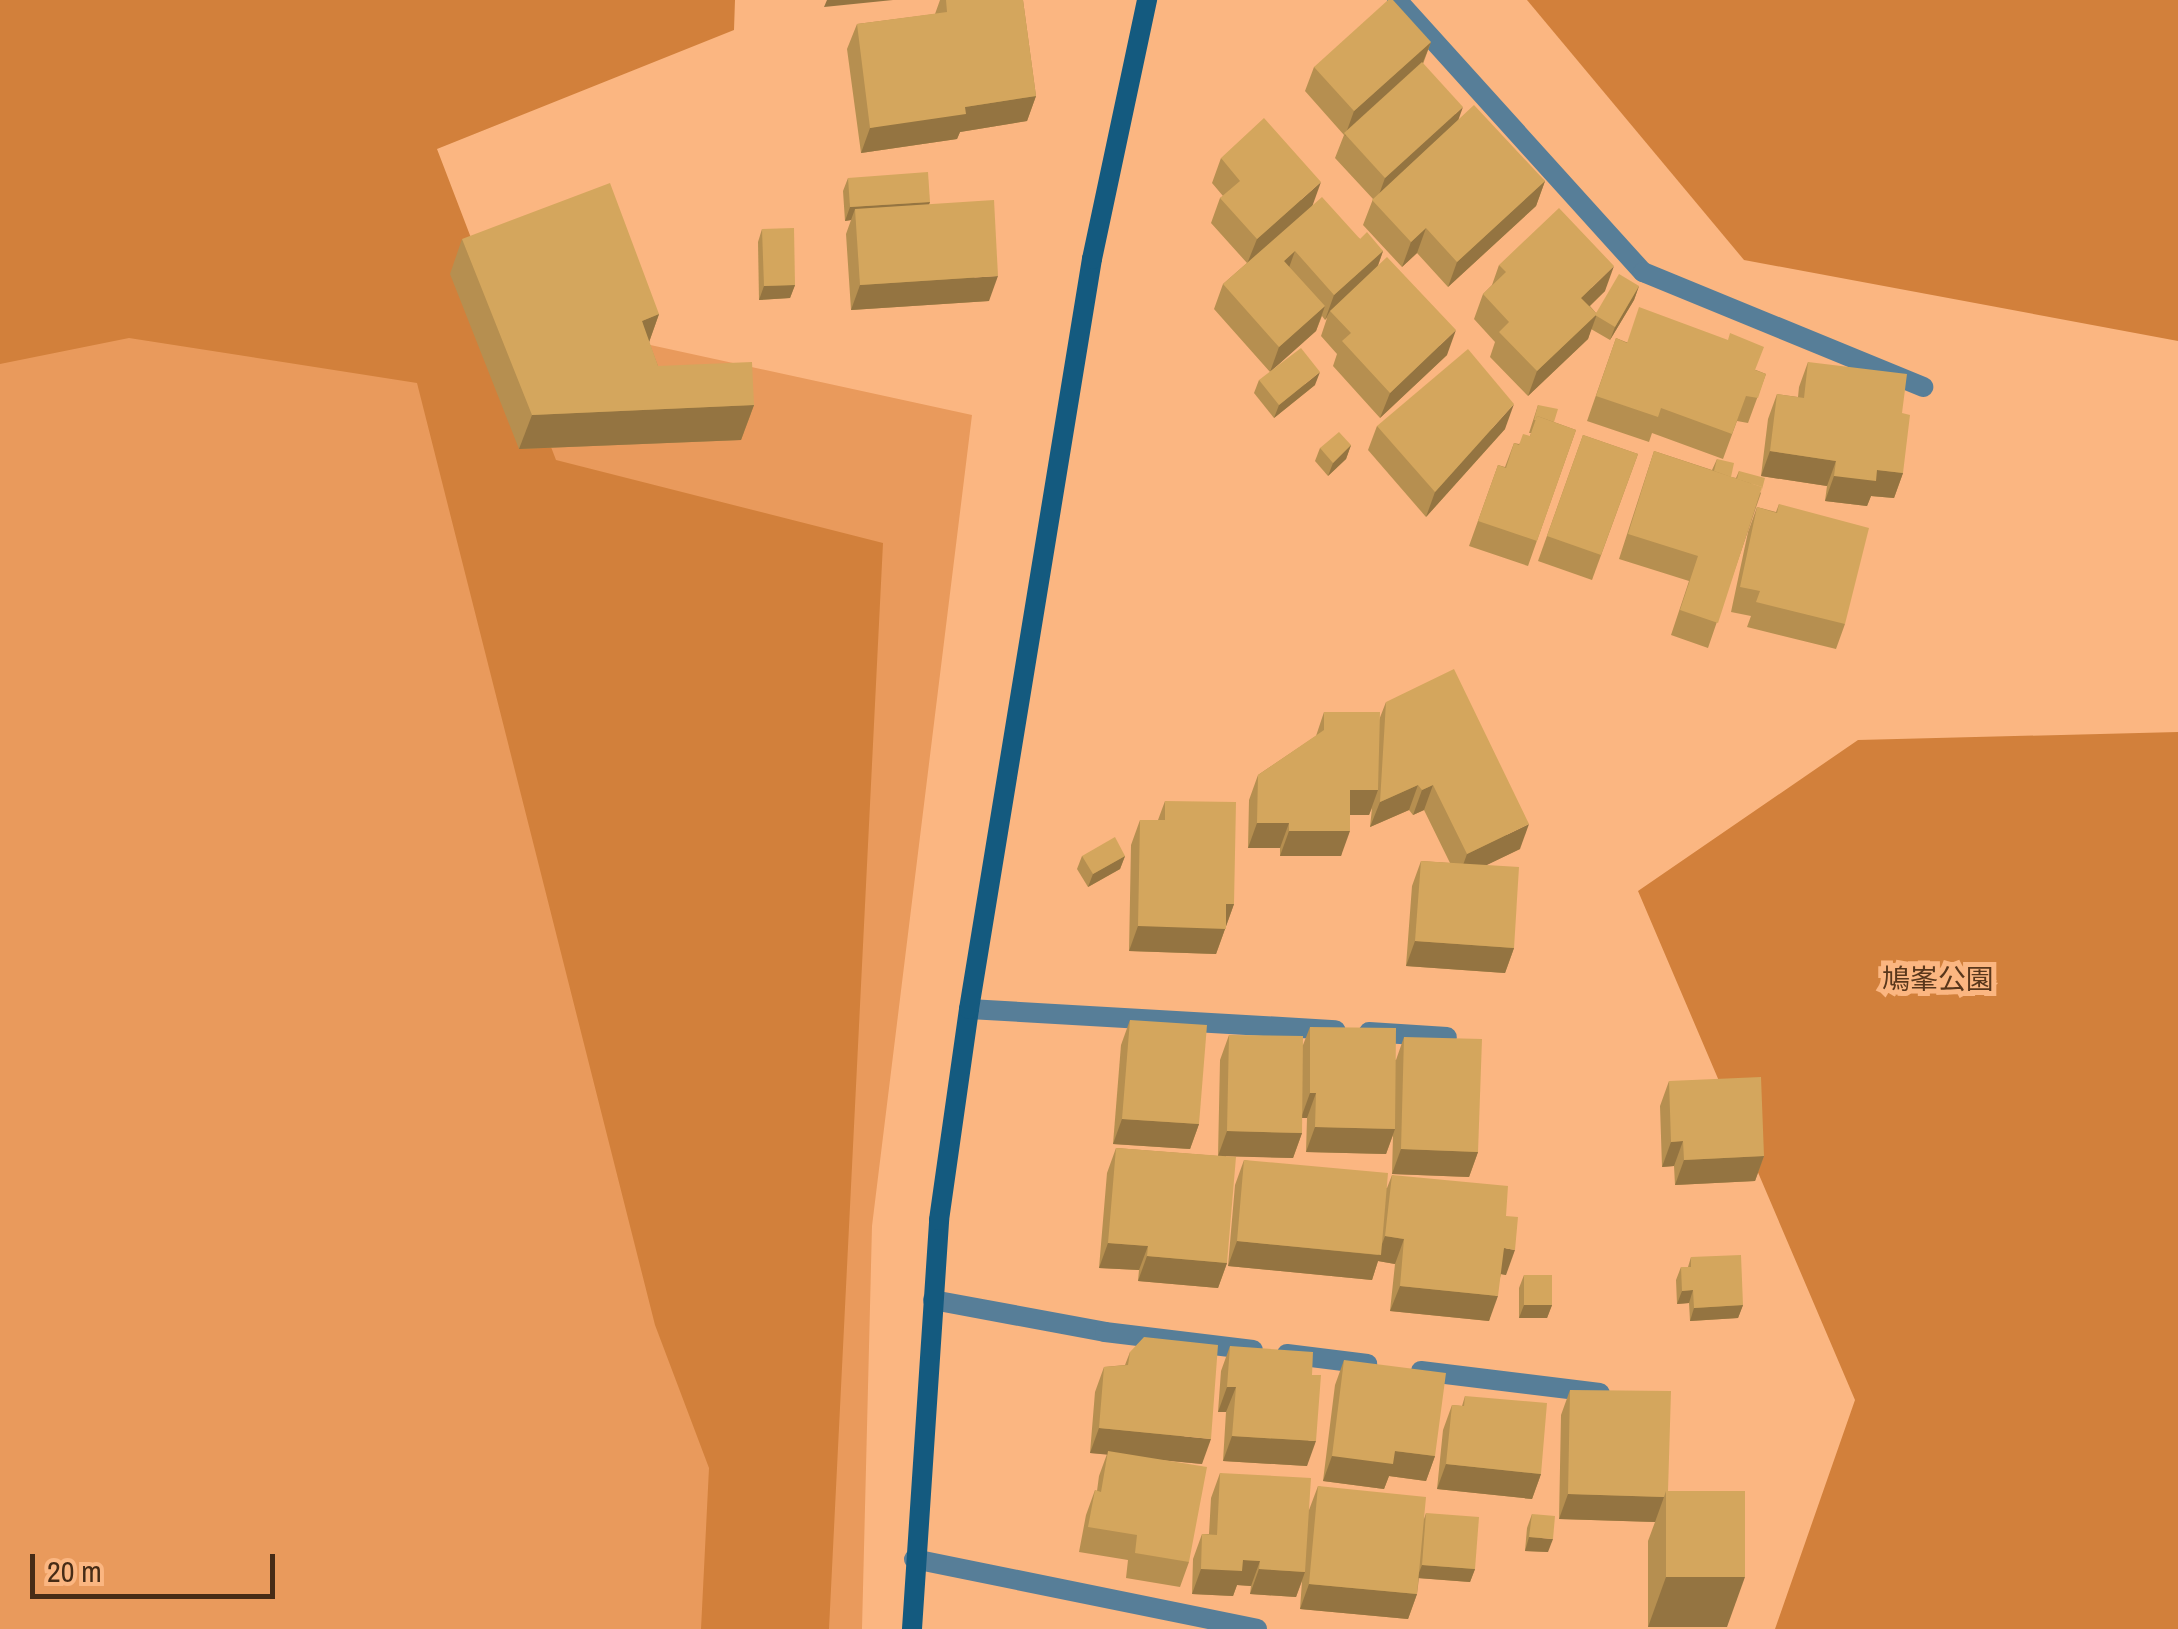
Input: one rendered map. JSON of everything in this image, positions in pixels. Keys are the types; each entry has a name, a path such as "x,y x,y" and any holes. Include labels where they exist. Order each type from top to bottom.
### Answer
{"street":[{"path":"912,1629 933,1300 969,1010 1092,259 1147,0"},
{"path":"1397,0 1643,272 1924,386"},
{"path":"969,1010 1447,1036"},
{"path":"933,1300 1104,1332 1623,1396"},
{"path":"914,1559 1256,1629"}],"shaded area":[{"path":"0,281 366,283 972,415 872,1226 862,1629 0,1629"}],"green space":[{"path":"0,0 735,0 734,30 437,149 556,460 883,543 829,1629 701,1629 709,1468 655,1325 417,383 129,338 0,364"},
{"path":"1527,0 2178,0 2178,341 1744,260"},
{"name":"鳩峯公園","path":"2178,732 2178,1629 1775,1629 1855,1400 1638,891 1858,740"}],"building":[{"path":"946,0 1023,0 1036,96 965,107 966,114 870,128 857,24 947,12"},
{"path":"1388,0 1393,0 1431,42 1354,111 1314,67"},
{"path":"1422,62 1463,107 1385,178 1344,133"},
{"path":"1474,105 1545,181 1457,262 1426,228 1411,242 1372,200"},
{"path":"1264,118 1321,182 1257,239 1220,198 1240,181 1221,158"},
{"path":"928,172 930,202 850,207 848,178"},
{"path":"610,183 659,314 642,321 658,366 752,362 754,405 532,415 462,239"},
{"path":"1322,197 1360,239 1367,232 1383,251 1334,295 1295,251 1284,261 1325,306 1279,347 1223,284"},
{"path":"994,200 998,276 860,285 855,209"},
{"path":"1559,208 1614,266 1581,298 1597,314 1537,371 1499,332 1509,322 1483,294 1506,272 1499,265"},
{"path":"794,228 795,285 764,286 762,229"},
{"path":"1387,257 1456,330 1390,393 1342,341 1351,333 1330,311"},
{"path":"1619,274 1639,286 1615,327 1595,315"},
{"path":"1639,307 1728,340 1730,333 1764,347 1755,370 1766,374 1758,398 1746,396 1732,434 1661,408 1658,417 1596,396 1616,338 1627,343"},
{"path":"1301,348 1320,372 1279,405 1259,380"},
{"path":"1468,349 1514,404 1435,492 1377,426"},
{"path":"1808,362 1907,374 1902,413 1910,415 1903,473 1877,470 1876,481 1834,476 1836,461 1770,451 1777,394 1804,398"},
{"path":"1538,405 1558,409 1554,422 1537,416 1534,420"},
{"path":"1537,416 1576,430 1537,541 1478,521 1498,465 1506,468 1514,443 1519,445 1523,434 1530,436"},
{"path":"1339,432 1351,445 1333,463 1320,448"},
{"path":"1583,435 1638,454 1601,555 1547,536"},
{"path":"1654,451 1762,487 1718,623 1680,610 1698,556 1628,534"},
{"path":"1717,459 1734,463 1731,477 1714,471"},
{"path":"1739,471 1765,478 1761,493 1762,487 1737,479"},
{"path":"1779,504 1869,528 1845,624 1756,602 1760,591 1740,587 1757,507 1777,513"},
{"path":"1454,669 1529,824 1467,854 1433,785 1422,790 1418,785 1380,802 1386,702"},
{"path":"1324,712 1380,712 1378,790 1350,790 1350,831 1289,831 1289,823 1257,823 1258,775 1324,730"},
{"path":"1165,801 1236,802 1234,904 1226,904 1226,929 1138,926 1140,820 1165,820"},
{"path":"1115,837 1125,856 1093,874 1082,856"},
{"path":"1421,861 1519,867 1514,948 1415,941"},
{"path":"1130,1020 1207,1025 1199,1124 1122,1119"},
{"path":"1310,1027 1396,1028 1395,1129 1315,1127 1316,1093 1310,1093"},
{"path":"1229,1035 1303,1036 1302,1133 1227,1131"},
{"path":"1404,1037 1482,1039 1478,1152 1401,1149"},
{"path":"1761,1077 1764,1156 1684,1160 1683,1141 1671,1142 1669,1081"},
{"path":"1116,1148 1236,1157 1227,1263 1147,1256 1148,1246 1108,1243"},
{"path":"1244,1160 1388,1173 1381,1255 1237,1241"},
{"path":"1392,1175 1508,1186 1506,1216 1518,1217 1515,1250 1504,1248 1498,1296 1400,1286 1404,1239 1385,1236"},
{"path":"1741,1255 1743,1305 1694,1308 1693,1290 1682,1291 1681,1267 1691,1267 1691,1257"},
{"path":"1524,1275 1552,1275 1552,1305 1524,1305"},
{"path":"1144,1337 1218,1345 1211,1439 1099,1428 1104,1367 1128,1365 1130,1352"},
{"path":"1230,1346 1313,1352 1312,1375 1321,1375 1316,1441 1232,1436 1236,1387 1227,1387"},
{"path":"1344,1360 1446,1373 1435,1456 1395,1451 1393,1464 1332,1456"},
{"path":"1570,1390 1671,1391 1668,1491 1664,1497 1568,1494"},
{"path":"1465,1396 1547,1403 1541,1474 1446,1464 1452,1405 1464,1406"},
{"path":"1108,1451 1207,1467 1189,1562 1135,1553 1137,1535 1088,1527 1095,1490 1101,1492"},
{"path":"1220,1473 1311,1478 1305,1572 1259,1569 1260,1561 1243,1560 1242,1571 1201,1569 1202,1534 1217,1535"},
{"path":"1318,1486 1426,1497 1417,1594 1309,1584"},
{"path":"1666,1491 1745,1491 1745,1577 1666,1577"},
{"path":"1426,1513 1479,1517 1475,1569 1422,1565"},
{"path":"1532,1514 1555,1516 1553,1539 1529,1537"}]}
